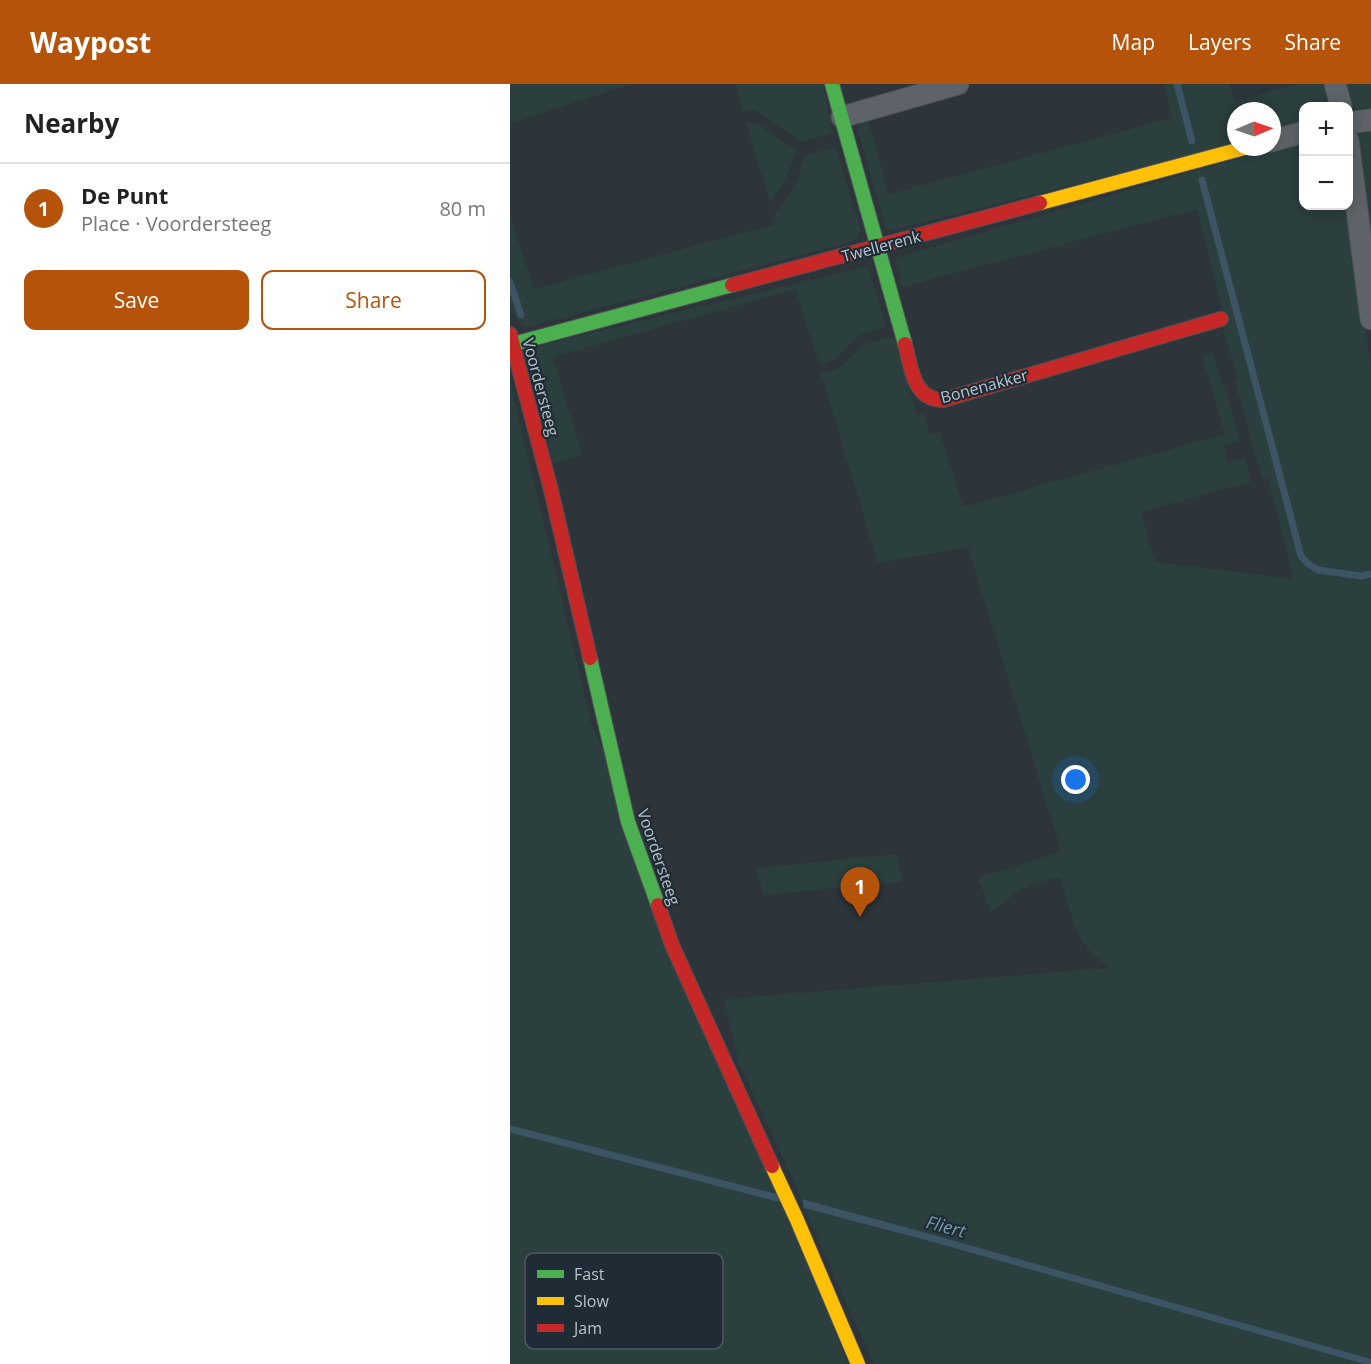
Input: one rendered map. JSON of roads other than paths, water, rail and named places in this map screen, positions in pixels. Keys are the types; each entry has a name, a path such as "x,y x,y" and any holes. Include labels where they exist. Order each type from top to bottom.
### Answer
{"street":[{"name":"Bonenakker","path":"832,84 918,387 926,397 943,400 1221,319"},
{"path":"842,117 958,84"},
{"path":"1335,84 1340,102"},
{"path":"1353,122 1371,120"},
{"path":"1281,138 1299,133"},
{"name":"Twellerenk","path":"512,339 877,247 1227,153"},
{"path":"1350,156 1371,319"},
{"name":"Voordersteeg","path":"512,339 551,490 628,822 672,945 797,1220 858,1364"}],"water":[{"path":"802,1199 1371,1359 1371,1364 1364,1364 933,1242 804,1208"}],"waterway":[{"path":"1177,84 1192,141"},
{"path":"1202,180 1301,556 1318,570 1361,576 1371,574"},
{"path":"510,282 521,315"},
{"name":"Fliert","path":"510,1129 778,1198"}],"place":[{"name":"De Punt","path":"860,917"}]}
